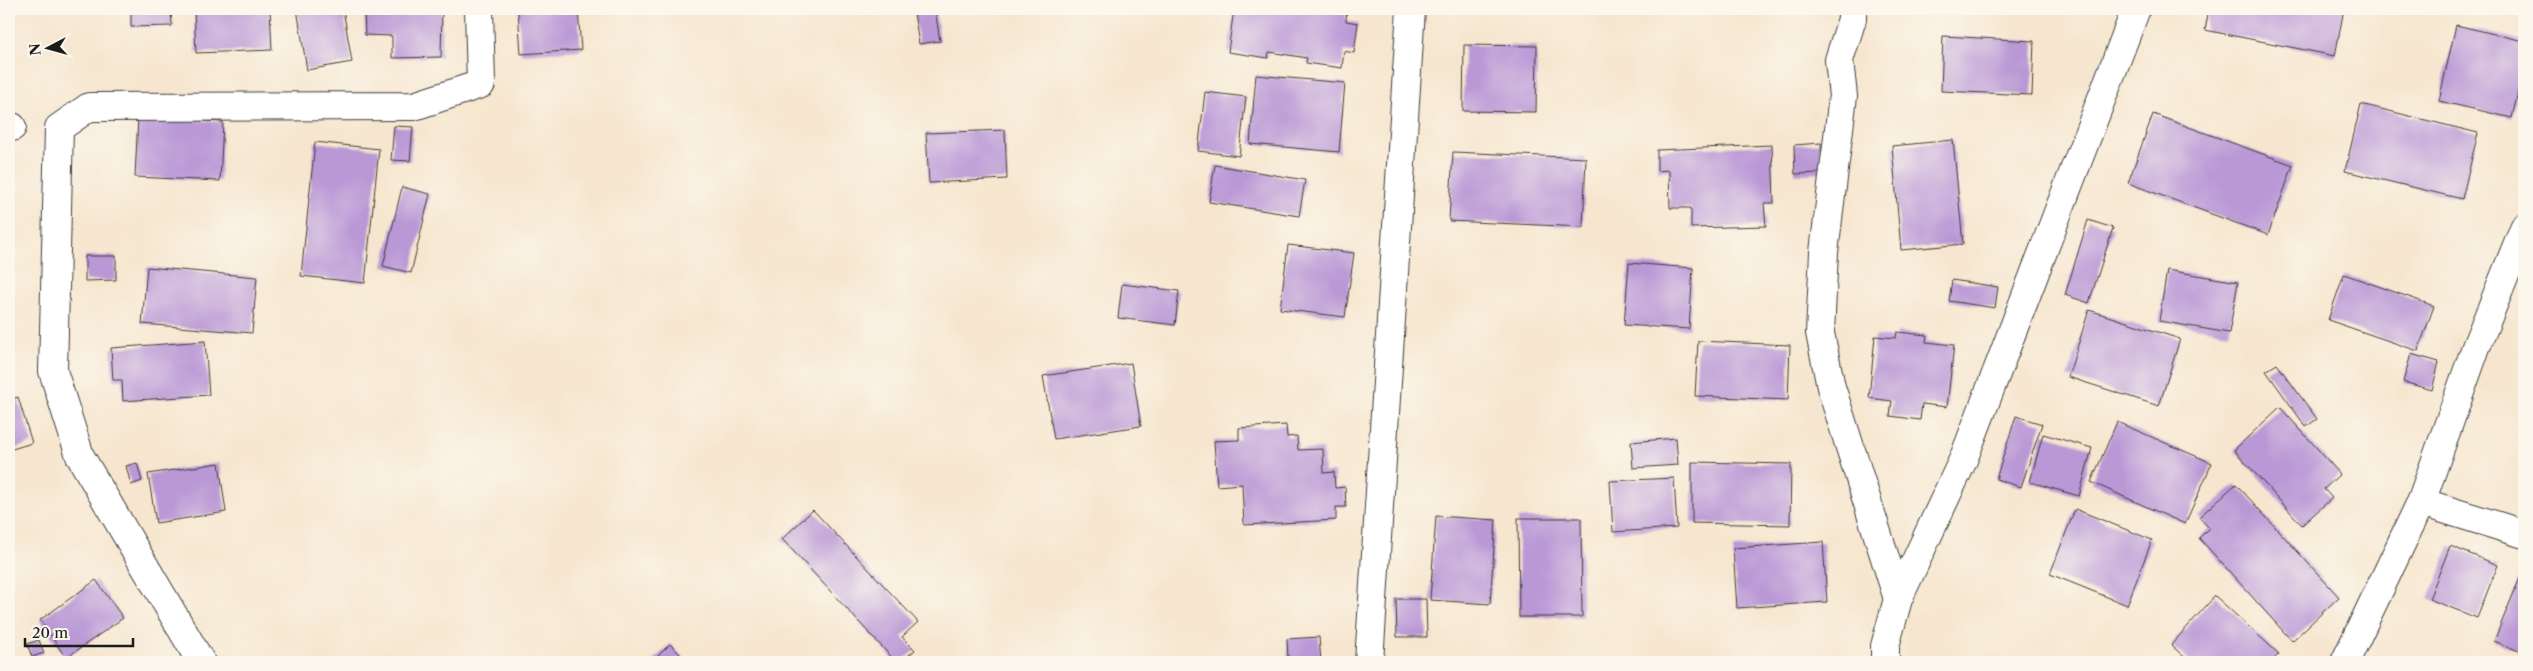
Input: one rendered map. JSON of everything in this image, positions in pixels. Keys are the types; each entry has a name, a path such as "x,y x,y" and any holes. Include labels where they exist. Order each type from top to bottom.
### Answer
{"street":[{"path":"201,662 80,456 53,371 59,128 89,107 414,106 480,84 479,9"},
{"path":"1369,662 1411,9"},
{"path":"1852,9 1852,19 1839,60 1843,96 1824,252 1820,333 1836,406 1898,599"},
{"path":"1886,662 1885,646 1898,599 1963,460 2136,9"},
{"path":"2345,662 2422,502 2476,347 2524,228"},
{"path":"2422,502 2524,534"}],"building":[{"path":"131,9 171,9 172,26 131,27"},
{"path":"194,9 270,9 272,50 196,53"},
{"path":"297,9 343,9 352,62 307,70"},
{"path":"364,9 442,9 441,57 392,58 392,36 365,35"},
{"path":"518,9 578,9 581,50 521,54"},
{"path":"935,9 940,41 919,44 914,12"},
{"path":"1234,9 1347,9 1346,21 1358,23 1354,53 1344,51 1342,68 1306,63 1307,58 1269,52 1268,58 1228,52"},
{"path":"2209,9 2344,9 2335,56 2205,30"},
{"path":"2456,25 2524,41 2524,65 2512,118 2439,101"},
{"path":"1943,36 2034,41 2032,95 1941,91"},
{"path":"1464,45 1537,46 1536,112 1463,111"},
{"path":"1256,75 1345,83 1339,152 1250,144"},
{"path":"1205,92 1246,97 1239,156 1198,151"},
{"path":"2361,104 2478,133 2462,199 2345,171"},
{"path":"2153,114 2293,165 2268,235 2128,183"},
{"path":"138,118 223,122 220,181 135,177"},
{"path":"394,126 413,127 410,161 391,160"},
{"path":"1005,130 1007,179 929,183 926,133"},
{"path":"1953,140 1963,244 1901,250 1892,146"},
{"path":"315,142 379,149 365,283 301,276"},
{"path":"1821,143 1822,173 1795,174 1794,145"},
{"path":"1772,145 1774,203 1764,203 1766,226 1691,228 1691,208 1670,208 1669,170 1657,171 1657,150"},
{"path":"1453,152 1586,158 1583,227 1449,221"},
{"path":"1215,165 1305,180 1299,216 1209,202"},
{"path":"402,187 430,194 411,273 383,266"},
{"path":"2088,220 2113,228 2089,303 2065,295"},
{"path":"1288,245 1354,253 1345,317 1280,309"},
{"path":"85,256 116,256 116,280 85,281"},
{"path":"1629,263 1693,268 1689,329 1624,325"},
{"path":"147,267 257,277 252,333 142,324"},
{"path":"2167,270 2238,282 2229,333 2159,321"},
{"path":"2344,274 2434,306 2418,351 2328,320"},
{"path":"1952,280 1998,287 1995,308 1949,301"},
{"path":"1122,284 1179,291 1175,325 1118,318"},
{"path":"2089,310 2180,339 2159,406 2068,377"},
{"path":"1897,332 1927,335 1926,342 1954,345 1947,407 1922,404 1920,420 1890,416 1892,401 1869,398 1875,336 1896,338"},
{"path":"205,341 209,395 123,401 122,380 113,380 111,348"},
{"path":"1698,341 1790,345 1788,400 1695,396"},
{"path":"2411,354 2439,362 2432,390 2403,382"},
{"path":"1131,363 1141,426 1054,439 1043,376"},
{"path":"2277,364 2317,419 2306,427 2266,371"},
{"path":"18,397 32,443 9,450 9,400"},
{"path":"2280,407 2340,474 2324,489 2332,498 2302,525 2234,450"},
{"path":"2016,416 2042,424 2021,487 1996,479"},
{"path":"2117,422 2212,463 2185,524 2091,482"},
{"path":"1286,425 1287,437 1297,436 1298,450 1323,449 1324,473 1334,472 1335,488 1345,487 1346,507 1336,507 1336,520 1244,525 1242,484 1217,486 1214,441 1239,440 1239,428"},
{"path":"2043,434 2092,448 2079,496 2030,482"},
{"path":"1676,438 1678,465 1633,468 1631,442"},
{"path":"1692,462 1791,464 1790,525 1692,523"},
{"path":"137,463 142,481 131,485 126,466"},
{"path":"219,463 226,512 156,523 148,474"},
{"path":"1674,478 1677,528 1613,532 1610,481"},
{"path":"2236,484 2339,597 2292,641 2199,538 2209,528 2199,517"},
{"path":"2075,509 2152,540 2127,605 2050,574"},
{"path":"813,510 918,622 902,637 915,650 901,662 896,662 782,539"},
{"path":"1436,516 1496,520 1490,604 1430,600"},
{"path":"1518,518 1581,518 1582,617 1519,617"},
{"path":"1823,542 1827,602 1737,608 1733,548"},
{"path":"2450,546 2498,565 2477,618 2429,599"},
{"path":"2524,568 2524,653 2494,641"},
{"path":"96,580 123,618 66,658 40,620"},
{"path":"2215,596 2279,654 2271,662 2190,662 2171,645"},
{"path":"1396,599 1426,599 1427,637 1397,637"},
{"path":"1319,637 1321,662 1239,662 1288,658 1287,639"},
{"path":"39,640 44,653 32,657 27,644"},
{"path":"670,644 684,658 679,662 652,662"}]}
